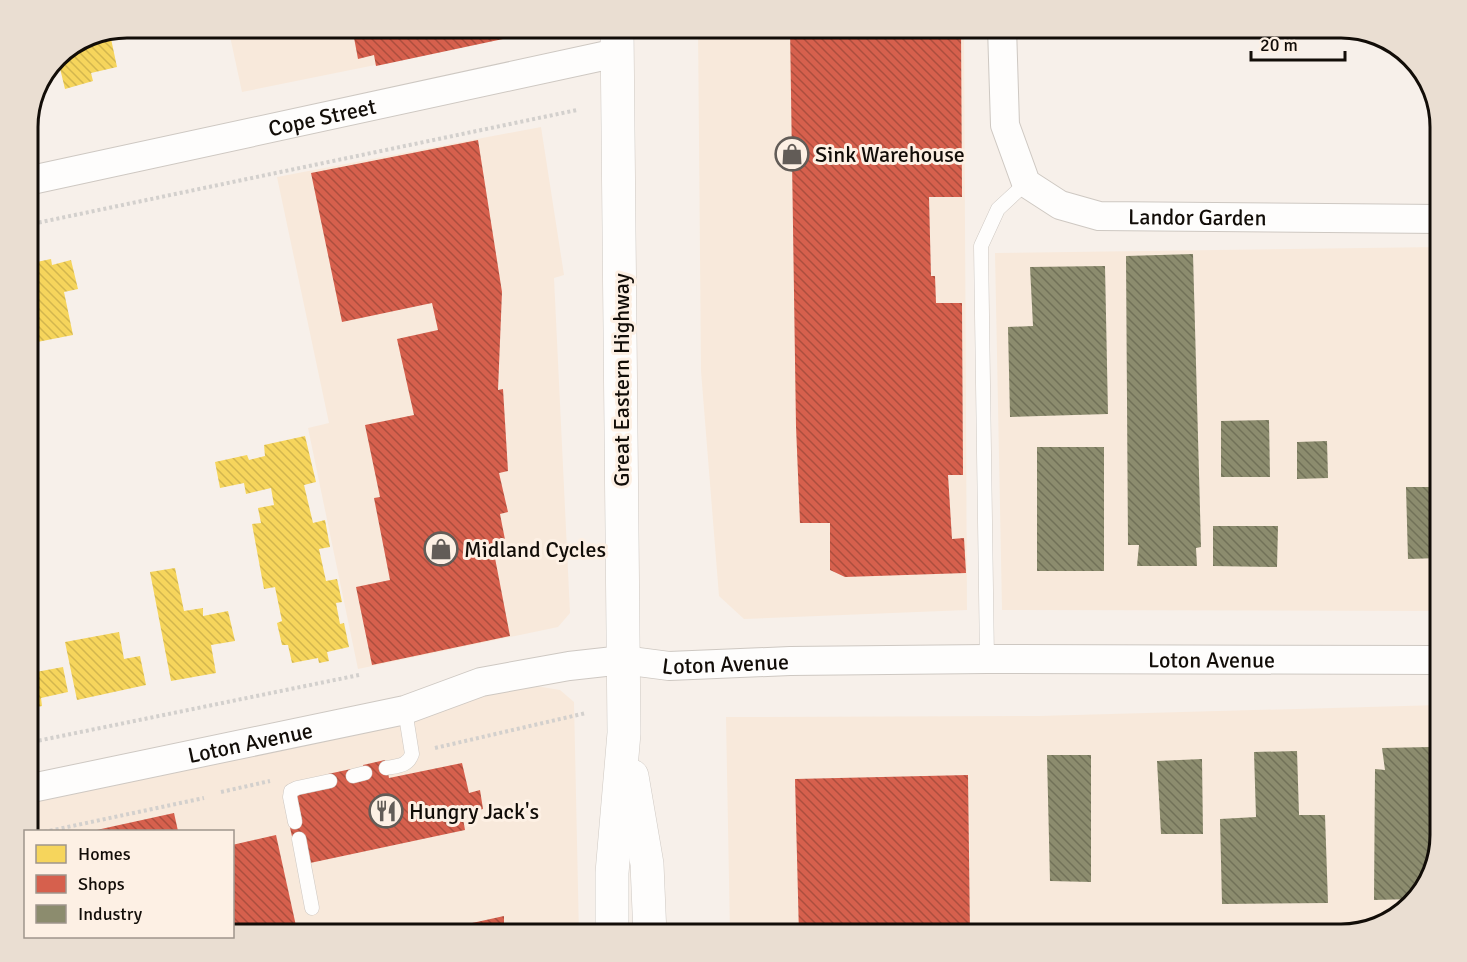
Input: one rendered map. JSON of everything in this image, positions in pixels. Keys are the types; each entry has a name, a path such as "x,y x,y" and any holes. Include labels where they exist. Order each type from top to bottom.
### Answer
{"highway":[{"name":"Great Eastern Highway","path":"612,924 612,873 624,733 617,40"},
{"name":"Great Eastern Highway","path":"624,733 647,864 650,924"}],"street":[{"path":"1002,38 1005,125 1026,183"},
{"name":"Cope Street","path":"38,178 617,40"},
{"name":"Landor Garden","path":"1026,183 1060,205 1099,216 1430,219"},
{"name":"Loton Avenue","path":"38,787 405,710 481,682 569,666 623,660 669,666 790,661 987,659 1430,660"}],"lane":[{"path":"987,659 981,246 998,209 1026,183"},
{"path":"386,768 410,761 412,754 405,710"},
{"path":"294,822 291,791 330,781"},
{"path":"299,839 312,908"}],"path":[{"path":"38,223 577,110"},
{"path":"38,741 359,675"},
{"path":"427,749 586,713"},
{"path":"49,830 204,798"}],"shaded area":[{"path":"230,38 508,38 242,92"},
{"path":"698,38 964,38 967,610 744,619 719,596 701,371"},
{"path":"541,127 564,275 554,278 570,613 558,627 358,669 308,428 329,423 277,177"},
{"path":"1430,247 1430,611 1002,610 995,253"},
{"path":"536,686 560,690 574,702 579,924 234,924 234,830 38,830 38,787 405,710"},
{"path":"1430,705 1430,836 1423,870 1415,885 1395,906 1375,918 1352,924 730,924 726,717 1039,716"}],"building: Homes":[{"path":"111,39 117,67 91,73 93,81 65,89 60,67 63,63 92,44"},
{"path":"51,259 52,265 71,260 78,289 64,292 73,335 38,342 38,262"},
{"path":"305,436 316,482 304,485 313,523 325,520 330,547 319,549 326,581 337,579 342,602 336,603 340,624 344,623 349,647 327,652 329,661 319,663 318,658 292,663 288,645 282,645 277,623 282,621 275,587 264,589 252,524 261,523 258,508 274,505 271,488 246,494 244,483 220,488 215,462 247,455 249,460 265,456 264,445"},
{"path":"175,568 184,611 203,608 203,616 228,611 235,641 211,645 216,673 171,681 150,572"},
{"path":"119,632 124,659 140,656 146,685 77,700 65,642"},
{"path":"63,667 68,692 41,698 42,706 38,707 38,672"}],"building: Shops":[{"path":"354,38 507,38 376,66 374,55 358,59"},
{"path":"790,38 961,38 962,197 929,197 931,276 935,276 936,303 962,303 963,475 948,475 952,539 964,538 966,573 845,577 830,570 830,523 800,523 796,426"},
{"path":"478,140 502,292 498,390 503,389 508,471 499,473 508,512 500,514 508,555 495,558 510,636 372,665 356,587 390,580 374,498 380,497 365,425 414,415 397,339 438,330 432,303 342,322 311,173"},
{"name":"Hungry Jack's","path":"385,760 389,778 462,763 469,793 480,790 483,809 462,813 465,830 310,863 293,841 289,823 302,820 296,793 331,785 328,774 351,769 354,781 366,779 363,765"},
{"path":"968,775 970,924 799,924 795,779"},
{"path":"174,813 178,830 97,830"},
{"path":"276,835 296,924 234,924 234,845"},
{"path":"504,916 504,924 468,924"}],"building: Industry":[{"path":"1193,254 1201,547 1196,548 1197,566 1137,566 1139,545 1128,545 1126,256"},
{"path":"1105,266 1108,414 1010,417 1008,327 1033,326 1030,267"},
{"path":"1269,420 1270,477 1221,477 1221,421"},
{"path":"1327,441 1328,478 1297,479 1297,442"},
{"path":"1037,447 1104,447 1104,571 1037,571"},
{"path":"1406,487 1430,487 1430,558 1408,559"},
{"path":"1213,526 1278,526 1277,567 1213,566"},
{"path":"1430,747 1429,847 1423,870 1404,899 1374,900 1375,769 1385,770 1382,748"},
{"path":"1297,751 1299,815 1325,815 1328,903 1222,904 1220,819 1256,817 1254,752"},
{"path":"1047,755 1091,755 1091,882 1050,881"},
{"path":"1202,759 1203,834 1161,834 1157,761"}],"place":[{"name":"Sink Warehouse","path":"792,154"},
{"name":"Midland Cycles","path":"441,549"},
{"name":"Hungry Jack's","path":"386,811"}]}
